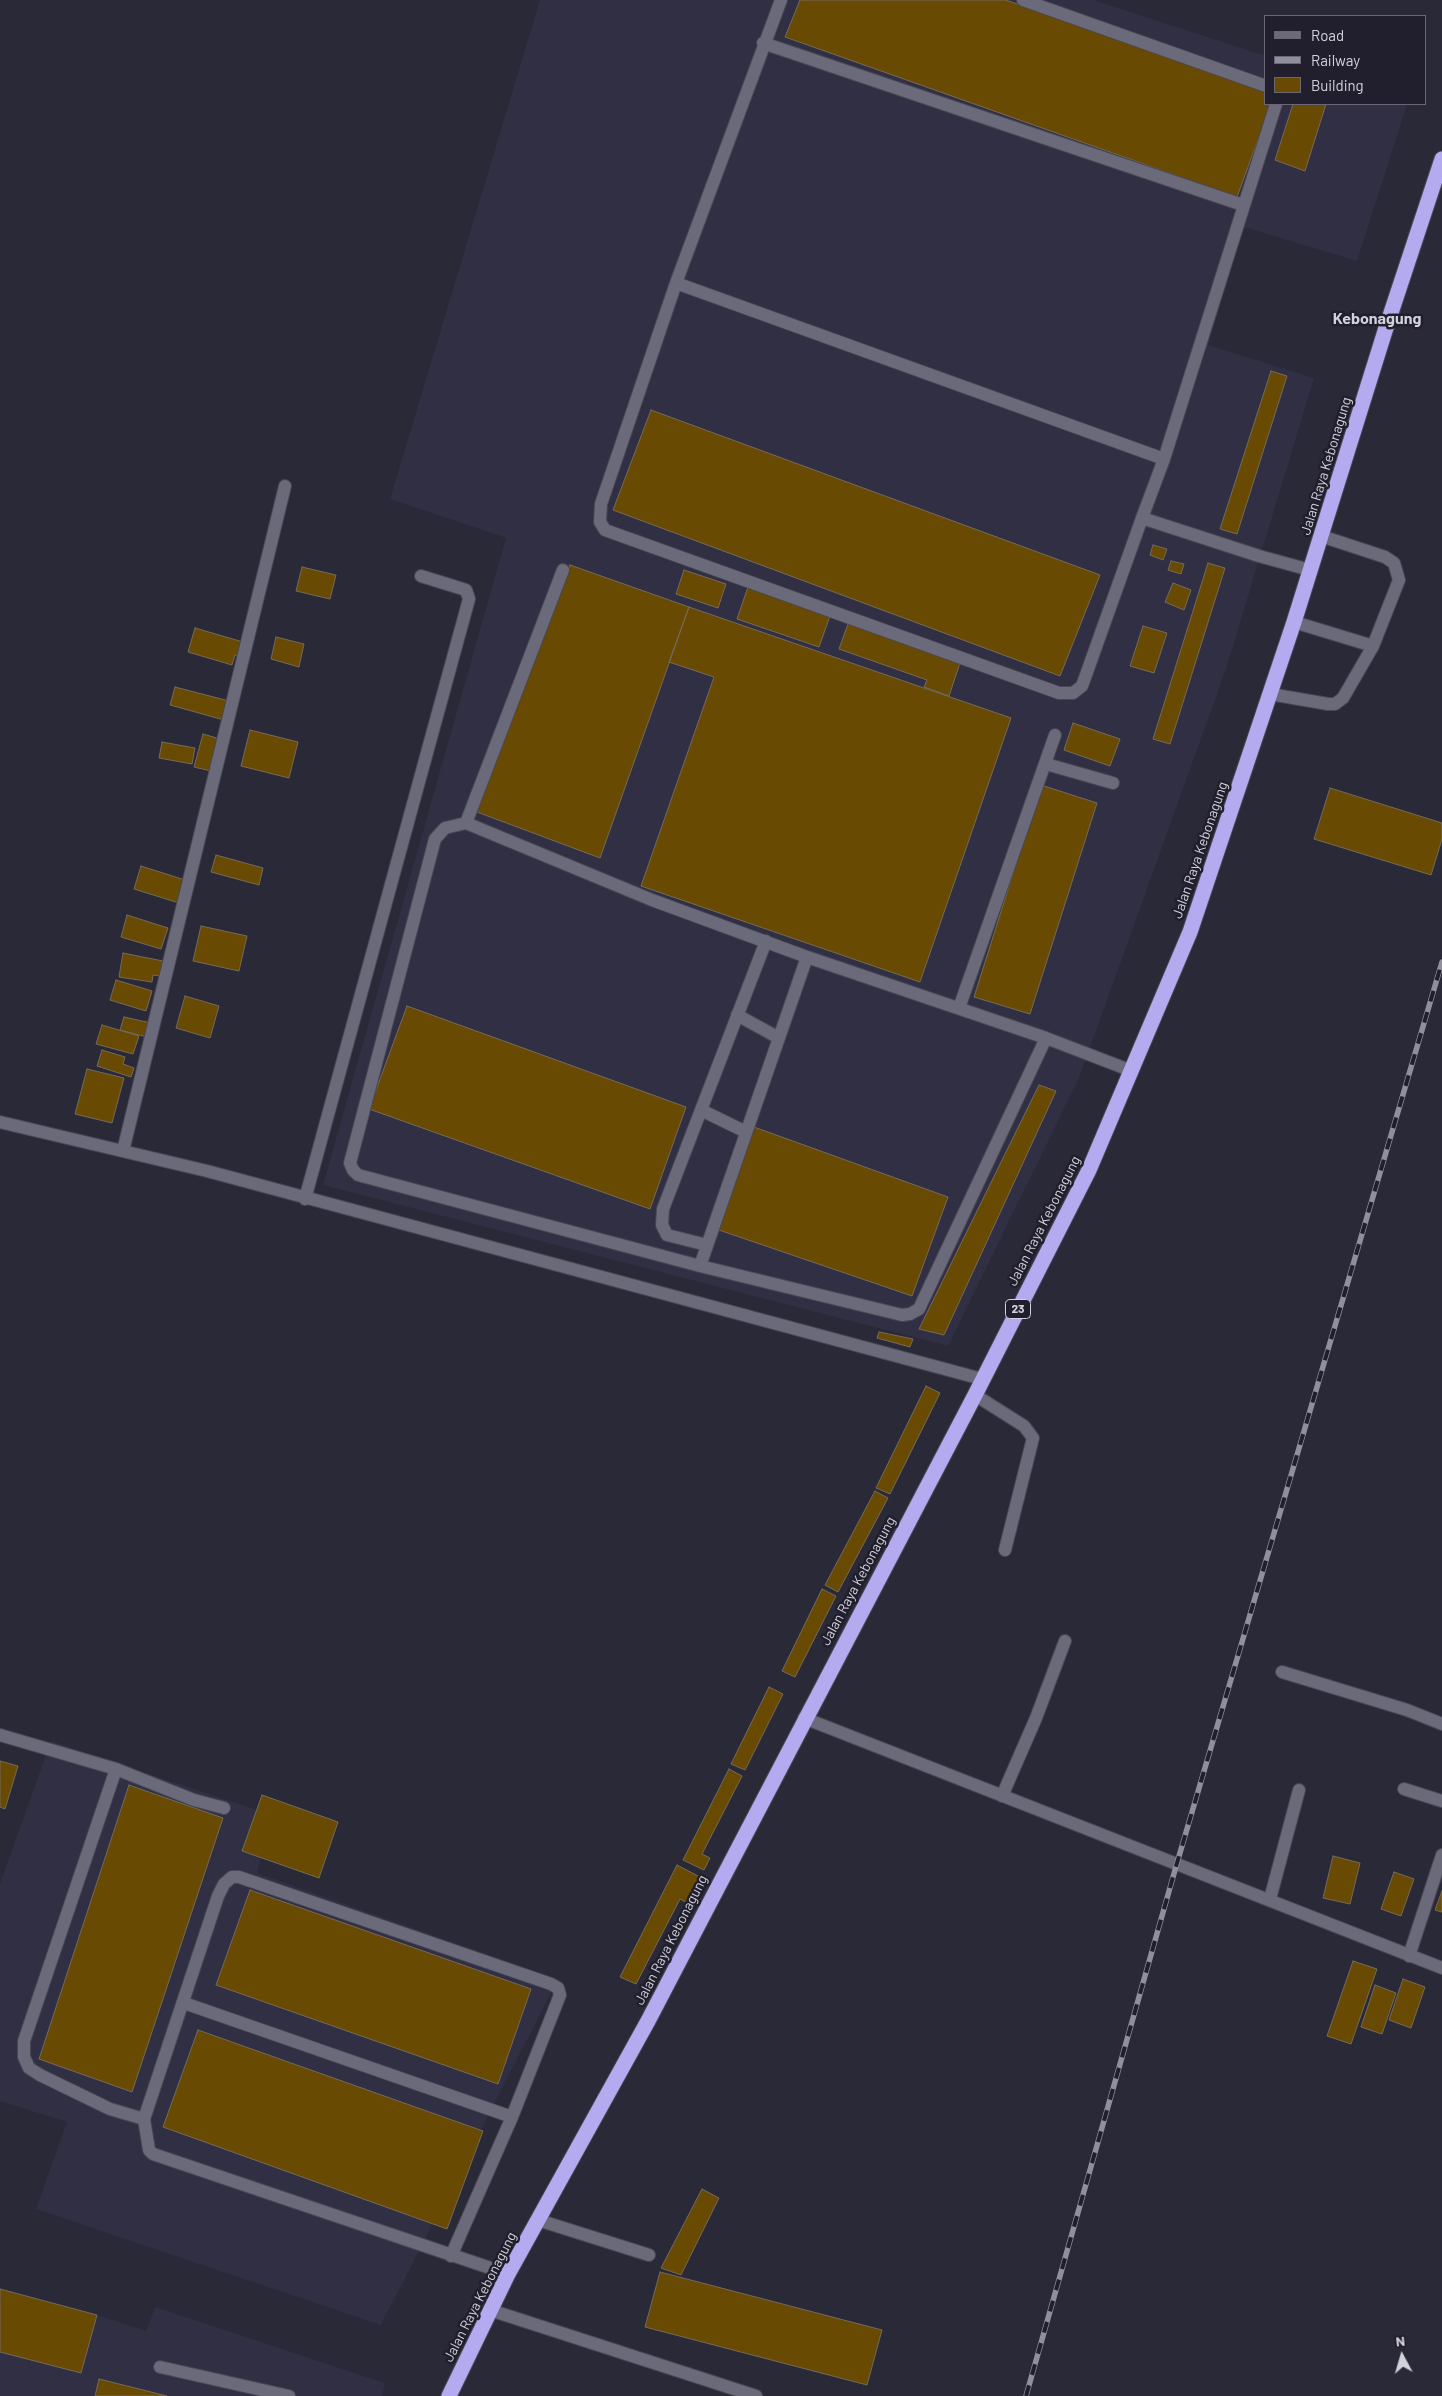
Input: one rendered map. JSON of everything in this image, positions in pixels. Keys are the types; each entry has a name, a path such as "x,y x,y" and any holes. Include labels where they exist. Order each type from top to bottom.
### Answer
{"highway":[{"name":"Jalan Raya Kebonagung","path":"449,2396 508,2274 648,2021 804,1718 975,1395 1089,1170 1190,932 1294,622 1385,331 1442,159"}],"street":[{"path":"781,0 676,283 600,504 600,522 605,530 1059,693 1073,693 1082,686 1164,459 1276,105"},
{"path":"1023,0 1264,85"},
{"path":"764,43 1243,205"},
{"path":"676,283 1164,459"},
{"path":"123,1151 285,486"},
{"path":"1142,518 1259,556 1310,570"},
{"path":"1270,694 1328,704 1335,704 1344,698 1373,646 1399,580 1394,563 1385,557 1321,536"},
{"path":"466,823 563,570"},
{"path":"305,1198 469,599 466,590 421,576"},
{"path":"1294,622 1373,646"},
{"path":"959,1008 1055,734"},
{"path":"1046,764 1113,783"},
{"path":"1046,1038 919,1309 910,1314 902,1315 700,1266 358,1175 352,1170 350,1163 436,839 444,828 466,823 652,900 766,941 807,958 1046,1038 1132,1072"},
{"path":"707,1245 668,1235 662,1225 663,1209 766,941"},
{"path":"700,1266 807,958"},
{"path":"737,1015 779,1038"},
{"path":"701,1110 746,1132"},
{"path":"0,1122 123,1151 305,1198 982,1379"},
{"path":"975,1395 1024,1426 1033,1438 1005,1550"},
{"path":"1002,1796 1036,1718 1064,1641"},
{"path":"1282,1672 1408,1710 1442,1724"},
{"path":"804,1718 1442,1968"},
{"path":"0,1735 116,1769 194,1800 224,1808"},
{"path":"116,1769 24,2041 24,2057 29,2068 40,2075 110,2108 144,2119"},
{"path":"1404,1789 1442,1801"},
{"path":"1270,1899 1299,1790"},
{"path":"1409,1956 1442,1855"},
{"path":"451,2256 512,2117 560,1995 558,1988 235,1876 228,1879 218,1896 144,2119 149,2150 153,2154 451,2256 508,2274"},
{"path":"184,2003 512,2117"},
{"path":"538,2220 649,2256"},
{"path":"490,2310 756,2396"},
{"path":"160,2367 289,2396"}],"shaded area":[{"path":"540,0 1093,0 1264,55 1264,105 1407,105 1357,261 1244,227 1208,345 1314,378 1226,669 1079,1078 948,1346 323,1185 506,538 390,499"},
{"path":"51,1741 272,1815 257,1873 558,1979 381,2325 36,2209 67,2122 0,2101 0,1884"},
{"path":"0,2289 97,2315 146,2331 155,2307 385,2383 382,2396 0,2396"}],"building":[{"path":"800,0 1006,0 1264,91 1264,105 1271,105 1237,197 785,37"},
{"path":"1293,105 1326,105 1305,171 1275,160"},
{"path":"1271,371 1287,376 1237,534 1220,529"},
{"path":"651,410 1100,575 1060,676 613,510"},
{"path":"1153,545 1167,549 1163,560 1150,555"},
{"path":"1171,561 1184,564 1181,574 1168,570"},
{"path":"1208,563 1225,568 1170,744 1153,739"},
{"path":"570,565 689,607 600,858 477,812"},
{"path":"302,567 336,575 330,599 296,591"},
{"path":"684,570 726,584 718,608 676,594"},
{"path":"1173,583 1191,590 1184,610 1165,602"},
{"path":"748,587 830,616 819,647 737,619"},
{"path":"689,607 1011,718 920,982 641,886 714,677 669,662"},
{"path":"848,624 960,663 949,696 924,687 927,680 839,649"},
{"path":"1143,626 1167,633 1154,673 1130,666"},
{"path":"195,628 243,642 239,656 235,655 232,665 188,652"},
{"path":"276,637 304,644 299,667 271,659"},
{"path":"175,687 229,701 224,720 170,705"},
{"path":"1073,723 1120,739 1110,766 1064,750"},
{"path":"250,730 298,742 289,778 241,766"},
{"path":"203,734 220,739 211,771 194,767"},
{"path":"162,742 195,748 192,764 159,758"},
{"path":"1041,785 1097,803 1030,1014 974,997"},
{"path":"1330,788 1442,823 1442,839 1431,875 1314,839"},
{"path":"216,855 263,868 259,885 211,872"},
{"path":"141,866 185,880 179,903 134,889"},
{"path":"127,915 168,928 161,949 121,937"},
{"path":"201,926 247,936 239,971 193,961"},
{"path":"123,953 163,961 160,976 153,975 152,982 119,977"},
{"path":"116,980 152,991 146,1011 110,1000"},
{"path":"185,996 219,1006 210,1038 176,1028"},
{"path":"407,1006 686,1107 650,1209 369,1109"},
{"path":"124,1017 151,1023 147,1037 120,1030"},
{"path":"102,1025 139,1036 133,1054 96,1044"},
{"path":"102,1050 125,1057 123,1064 134,1068 131,1077 97,1066"},
{"path":"87,1069 124,1078 112,1123 75,1114"},
{"path":"1039,1085 1056,1091 944,1335 919,1329"},
{"path":"754,1127 948,1197 912,1296 716,1229"},
{"path":"879,1332 913,1339 910,1347 877,1338"},
{"path":"926,1386 940,1393 890,1494 876,1488"},
{"path":"875,1491 888,1498 838,1592 825,1585"},
{"path":"822,1589 836,1596 795,1677 782,1671"},
{"path":"769,1687 783,1694 745,1770 731,1764"},
{"path":"0,1761 18,1766 5,1809 0,1807"},
{"path":"729,1769 742,1776 702,1854 710,1858 704,1870 683,1860"},
{"path":"129,1785 223,1818 132,2092 39,2059"},
{"path":"262,1795 338,1822 319,1878 242,1851"},
{"path":"1333,1856 1360,1863 1350,1904 1323,1898"},
{"path":"677,1865 702,1878 689,1904 680,1899 636,1984 620,1977"},
{"path":"1394,1872 1414,1879 1401,1916 1381,1909"},
{"path":"250,1890 531,1989 498,2084 216,1985"},
{"path":"1442,1891 1442,1912 1435,1910"},
{"path":"1353,1961 1377,1969 1351,2044 1327,2036"},
{"path":"1403,1979 1425,1987 1411,2028 1389,2020"},
{"path":"1375,1985 1396,1993 1382,2034 1361,2027"},
{"path":"198,2030 483,2131 447,2229 163,2127"},
{"path":"702,2189 719,2198 681,2275 661,2268"},
{"path":"660,2272 882,2330 867,2385 645,2327"},
{"path":"0,2289 97,2315 81,2373 0,2352"},
{"path":"99,2379 167,2396 95,2396"}],"railway":[{"path":"1026,2396 1177,1863 1442,962"}],"district":[{"name":"Kebonagung","path":"1377,319"}]}
